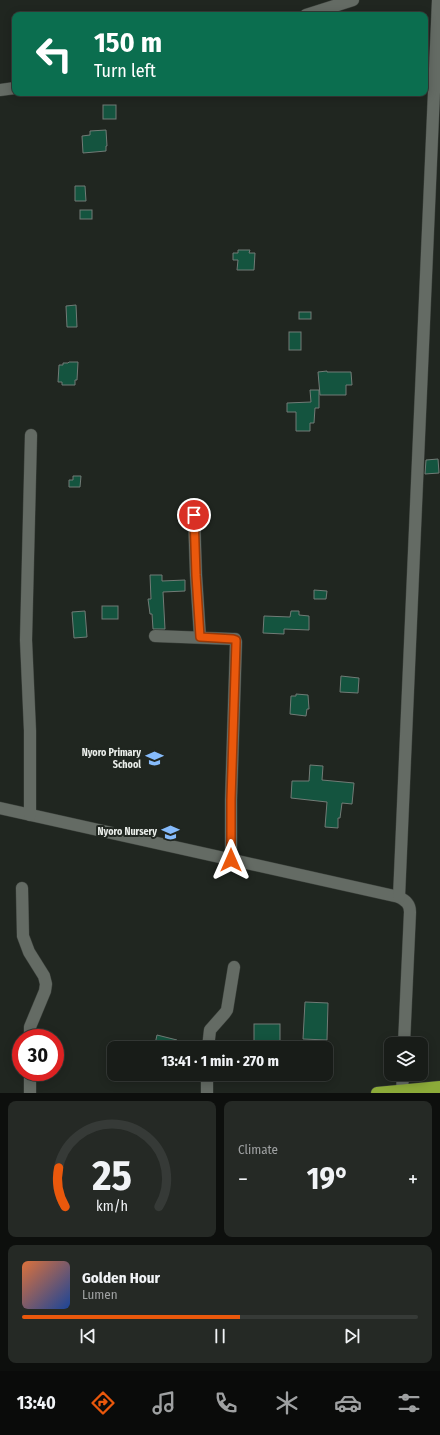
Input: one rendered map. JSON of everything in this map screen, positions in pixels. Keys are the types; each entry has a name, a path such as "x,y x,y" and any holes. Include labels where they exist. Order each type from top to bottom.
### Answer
{"highway":[{"path":"377,1093 440,1087"}],"street":[{"path":"315,12 353,0"},
{"path":"399,897 438,0"},
{"path":"0,90 12,88"},
{"path":"30,815 30,731 26,640 31,435"},
{"path":"194,515 200,637"},
{"path":"155,636 200,637 236,640 231,800 231,860"},
{"path":"0,808 399,897 406,901 410,906 404,1037"},
{"path":"22,888 24,936 29,952 44,976 46,984 45,991 32,1023 31,1029"},
{"path":"209,1041 210,1030 227,1010 234,967"},
{"path":"30,1081 30,1093"},
{"path":"207,1081 207,1093"},
{"path":"402,1091 403,1081"}],"building":[{"path":"103,105 116,105 116,119 103,119"},
{"path":"106,130 106,151 83,153 82,136 90,135 90,131"},
{"path":"75,186 85,186 86,201 75,201"},
{"path":"80,210 92,210 92,219 80,219"},
{"path":"238,250 250,250 249,253 255,253 254,270 237,270 238,260 233,260 233,253 238,253"},
{"path":"76,305 77,327 67,327 66,306"},
{"path":"299,312 311,312 311,319 299,319"},
{"path":"289,332 301,332 301,350 289,350"},
{"path":"69,362 78,362 77,380 75,380 75,385 62,385 62,382 58,382 59,365"},
{"path":"318,372 351,372 352,385 346,385 346,395 320,395"},
{"path":"310,390 319,390 319,408 315,408 314,423 310,423 310,431 296,431 296,412 287,412 287,403 311,402"},
{"path":"438,459 439,473 425,474 426,460"},
{"path":"73,476 81,476 80,487 69,487 69,480 73,480"},
{"path":"150,575 162,575 162,581 185,580 185,591 163,592 165,629 153,629 152,614 150,614 148,599 151,599"},
{"path":"314,590 327,591 326,599 314,599"},
{"path":"102,606 118,606 118,619 102,619"},
{"path":"85,611 87,637 74,638 72,612"},
{"path":"291,611 299,611 299,615 309,616 309,630 284,629 284,634 263,633 264,616 290,617"},
{"path":"341,676 359,678 358,693 340,692"},
{"path":"296,694 308,695 309,709 307,709 306,716 290,714 291,696 296,696"},
{"path":"310,765 323,766 322,780 354,783 352,804 342,803 340,818 338,818 338,828 325,827 327,802 291,798 292,781 309,781"},
{"path":"305,1002 328,1003 327,1040 303,1039"},
{"path":"254,1024 280,1024 280,1041 254,1041"},
{"path":"157,1035 177,1040 177,1041 156,1041"}],"place":[{"name":"Nyoro Primary School","path":"154,759"},
{"name":"Nyoro Nursery","path":"170,832"}],"route":[{"path":"194,515 200,637 236,640 231,800 231,860"}]}
